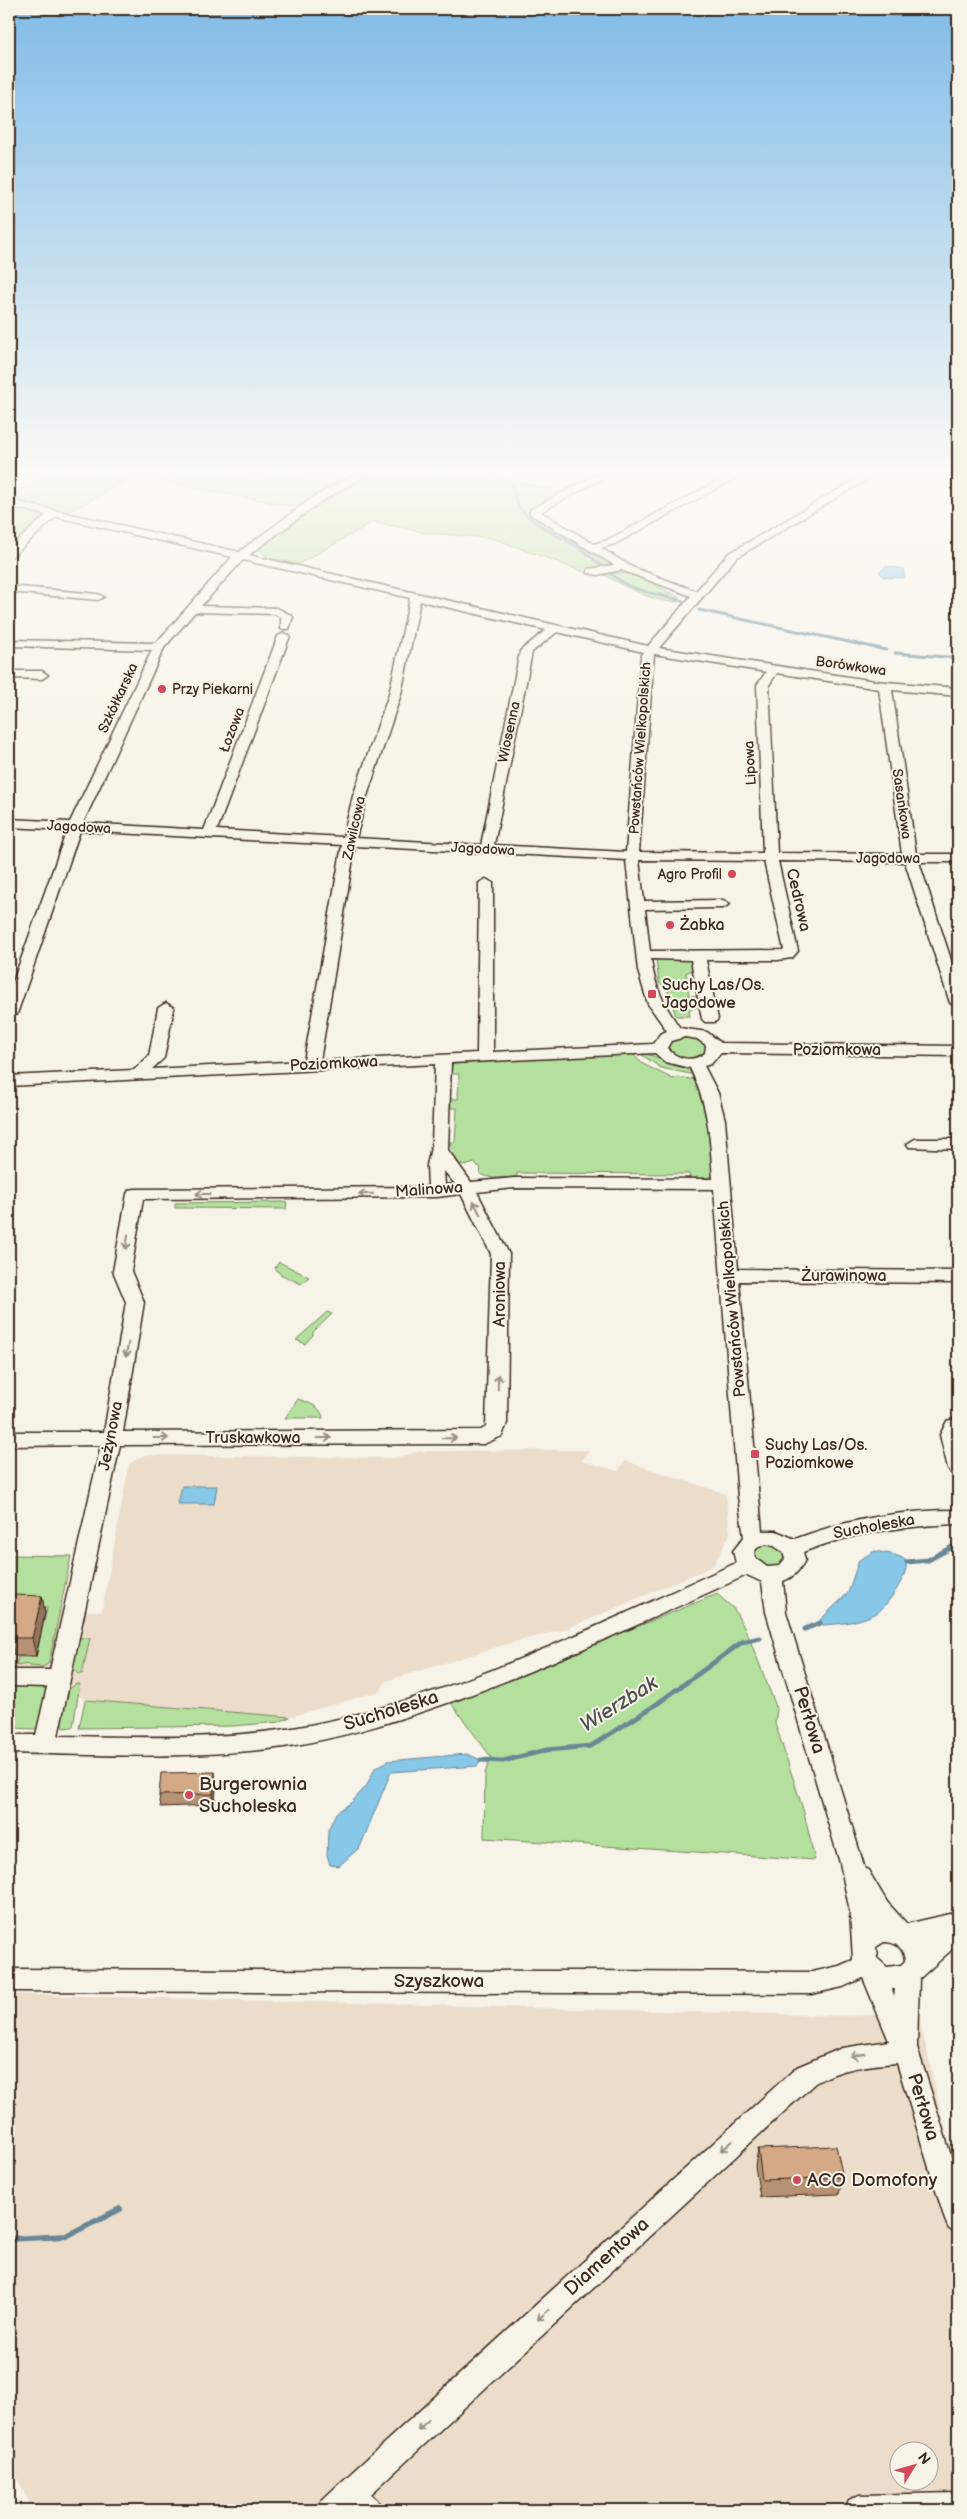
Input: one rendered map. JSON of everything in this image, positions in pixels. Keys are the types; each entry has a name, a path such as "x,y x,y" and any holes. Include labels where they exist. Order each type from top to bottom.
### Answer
{"street":[{"path":"29,592 98,597"},
{"name":"Szkółkarska","path":"9,1014 75,826 159,648 207,592"},
{"name":"Borówkowa","path":"394,592 650,650 885,686 958,692"},
{"path":"689,592 698,595"},
{"name":"Powstańców Wielkopolskich","path":"676,1033 666,1021 652,994 643,955 632,856 647,655 701,592"},
{"name":"Zawilcowa","path":"311,1065 349,841 360,796 395,694 408,625 415,599 418,597"},
{"name":"Łozowa","path":"191,609 277,611 287,617 284,631 209,834"},
{"name":"Wiosenna","path":"487,849 526,651 555,628"},
{"path":"9,644 159,648"},
{"name":"Lipowa","path":"770,857 763,685 773,670"},
{"path":"9,674 42,675"},
{"name":"Sasankowa","path":"885,686 910,858 958,1003"},
{"name":"Jagodowa","path":"9,823 632,856 958,858"},
{"name":"Cedrowa","path":"643,955 787,955 791,951 770,857"},
{"path":"484,1056 486,883"},
{"path":"637,905 723,904"},
{"path":"698,956 710,1019"},
{"path":"142,1074 142,1069 156,1058 166,1008"},
{"path":"676,1033 702,1035 715,1048 708,1059 695,1063 671,1060 659,1048 665,1037 676,1033"},
{"name":"Poziomkowa","path":"9,1081 659,1048"},
{"name":"Poziomkowa","path":"715,1048 958,1051"},
{"path":"156,1058 164,1068 164,1073"},
{"name":"Aroniowa","path":"443,1058 440,1150 450,1168 467,1188 500,1254 497,1423 495,1431"},
{"name":"Powstańców Wielkopolskich","path":"695,1063 707,1085 714,1106 731,1275 748,1498 752,1533 755,1538"},
{"name":"Aroniowa","path":"436,1192 435,1165 440,1143"},
{"path":"915,1144 958,1144"},
{"name":"Malinowa","path":"135,1194 436,1192 514,1183 723,1184"},
{"name":"Jeżynowa","path":"45,1744 112,1439 134,1302 122,1270 135,1194"},
{"name":"Żurawinowa","path":"731,1275 958,1277"},
{"path":"958,1425 954,1426 950,1435 958,1468"},
{"name":"Truskawkowa","path":"9,1439 484,1437 495,1431"},
{"name":"Sucholeska","path":"792,1548 808,1541 868,1524 919,1518 958,1518"},
{"path":"755,1538 776,1538 792,1548 796,1560 793,1566 781,1574 759,1573 748,1566 743,1558 743,1550 747,1543 755,1538"},
{"name":"Sucholeska","path":"9,1744 245,1742 319,1732 428,1701 518,1667 613,1628 748,1566"},
{"name":"Perłowa","path":"772,1575 776,1612 852,1864 862,1912 868,1960 906,2051 958,2220"},
{"path":"9,1678 60,1678"},
{"name":"Perłowa","path":"852,1864 879,1909 902,1935"},
{"path":"958,1922 902,1935 886,1931 877,1933 868,1960 890,1979 912,1970 944,1940 958,1931"},
{"path":"902,1935 916,1949 912,1970"},
{"name":"Szyszkowa","path":"9,1980 812,1983 843,1976 868,1960"},
{"name":"Perłowa","path":"906,2051 912,1970"},
{"name":"Diamentowa","path":"349,2505 806,2075 820,2066 850,2056 906,2051"},
{"path":"859,2510 958,2508"}],"shaded area":[{"path":"589,1450 582,1461 618,1471 625,1461 726,1494 730,1534 713,1566 569,1628 504,1645 386,1681 380,1691 290,1717 85,1700 54,1675 9,1676 9,1609 102,1611 129,1464 144,1455 394,1458 422,1451"},
{"path":"9,1994 847,2016 918,2013 958,2187 958,2510 33,2510 9,2463"}],"green space":[{"path":"636,592 667,592 679,597 681,601 672,602"},
{"path":"656,959 688,959 695,963 696,968 686,973 689,996 701,996 702,1005 689,1010 690,1016 676,1016 667,989 659,983"},
{"path":"682,1036 692,1037 701,1041 706,1046 705,1053 690,1059 675,1055 666,1049 667,1042"},
{"path":"631,1053 643,1064 673,1079 678,1077 697,1080 710,1117 714,1174 707,1178 690,1180 689,1174 517,1173 517,1177 492,1178 480,1174 481,1168 474,1163 465,1166 458,1163 449,1142 455,1142 457,1108 447,1108 448,1099 458,1099 459,1074 449,1074 453,1064"},
{"path":"639,1053 669,1061 695,1075 661,1068"},
{"path":"287,1202 286,1209 175,1208 175,1203"},
{"path":"279,1262 309,1277 301,1284 280,1274 275,1268"},
{"path":"327,1312 332,1314 313,1332 313,1335 305,1344 296,1340"},
{"path":"298,1399 317,1408 323,1418 285,1418"},
{"path":"762,1543 784,1547 787,1563 771,1570 754,1562 753,1549"},
{"path":"9,1555 71,1556 49,1663 43,1667 29,1666 29,1664 16,1666 18,1657 36,1657 47,1608 9,1608"},
{"path":"717,1594 734,1609 748,1635 777,1709 775,1723 803,1809 815,1860 484,1838 485,1773 491,1757 451,1703"},
{"path":"79,1638 90,1638 82,1674 78,1674 71,1667"},
{"path":"76,1684 80,1684 73,1727 63,1728 61,1719 67,1691"},
{"path":"9,1685 43,1686 48,1691 43,1720 37,1729 9,1728"},
{"path":"85,1700 290,1717 279,1722 233,1726 79,1728"}],"water":[{"path":"182,1486 217,1486 214,1504 178,1504"},
{"path":"875,1551 895,1555 905,1560 905,1572 891,1598 879,1611 869,1617 849,1622 822,1625 820,1620 848,1593 859,1560"},
{"path":"467,1754 481,1760 477,1766 391,1772 360,1847 339,1866 330,1865 327,1855 328,1830 336,1813 352,1802 367,1785 375,1768 388,1761"}],"building":[{"path":"15,1595 42,1596 32,1638 10,1638 12,1633 9,1634 9,1597"},
{"path":"215,1772 213,1794 159,1795 161,1773"},
{"path":"836,2146 843,2177 762,2180 758,2149"}],"waterway":[{"path":"646,592 683,601"},
{"path":"699,610 886,650"},
{"path":"895,653 958,658"},
{"name":"Wierzbak","path":"907,1562 928,1560 958,1544"},
{"name":"Wierzbak","path":"805,1629 820,1623"},
{"name":"Wierzbak","path":"481,1760 503,1761 547,1750 591,1746 654,1706 742,1642 760,1638"},
{"name":"Wierzbak","path":"9,2239 66,2236 120,2209"}],"place":[{"name":"Przy Piekarni","path":"162,689"},
{"name":"Agro Profil","path":"732,874"},
{"name":"Żabka","path":"670,925"},
{"name":"Suchy Las/Os. Jagodowe","path":"652,994"},
{"name":"Suchy Las/Os. Poziomkowe","path":"755,1454"},
{"name":"Burgerownia Sucholeska","path":"189,1795"},
{"name":"ACO Domofony","path":"797,2180"}]}
